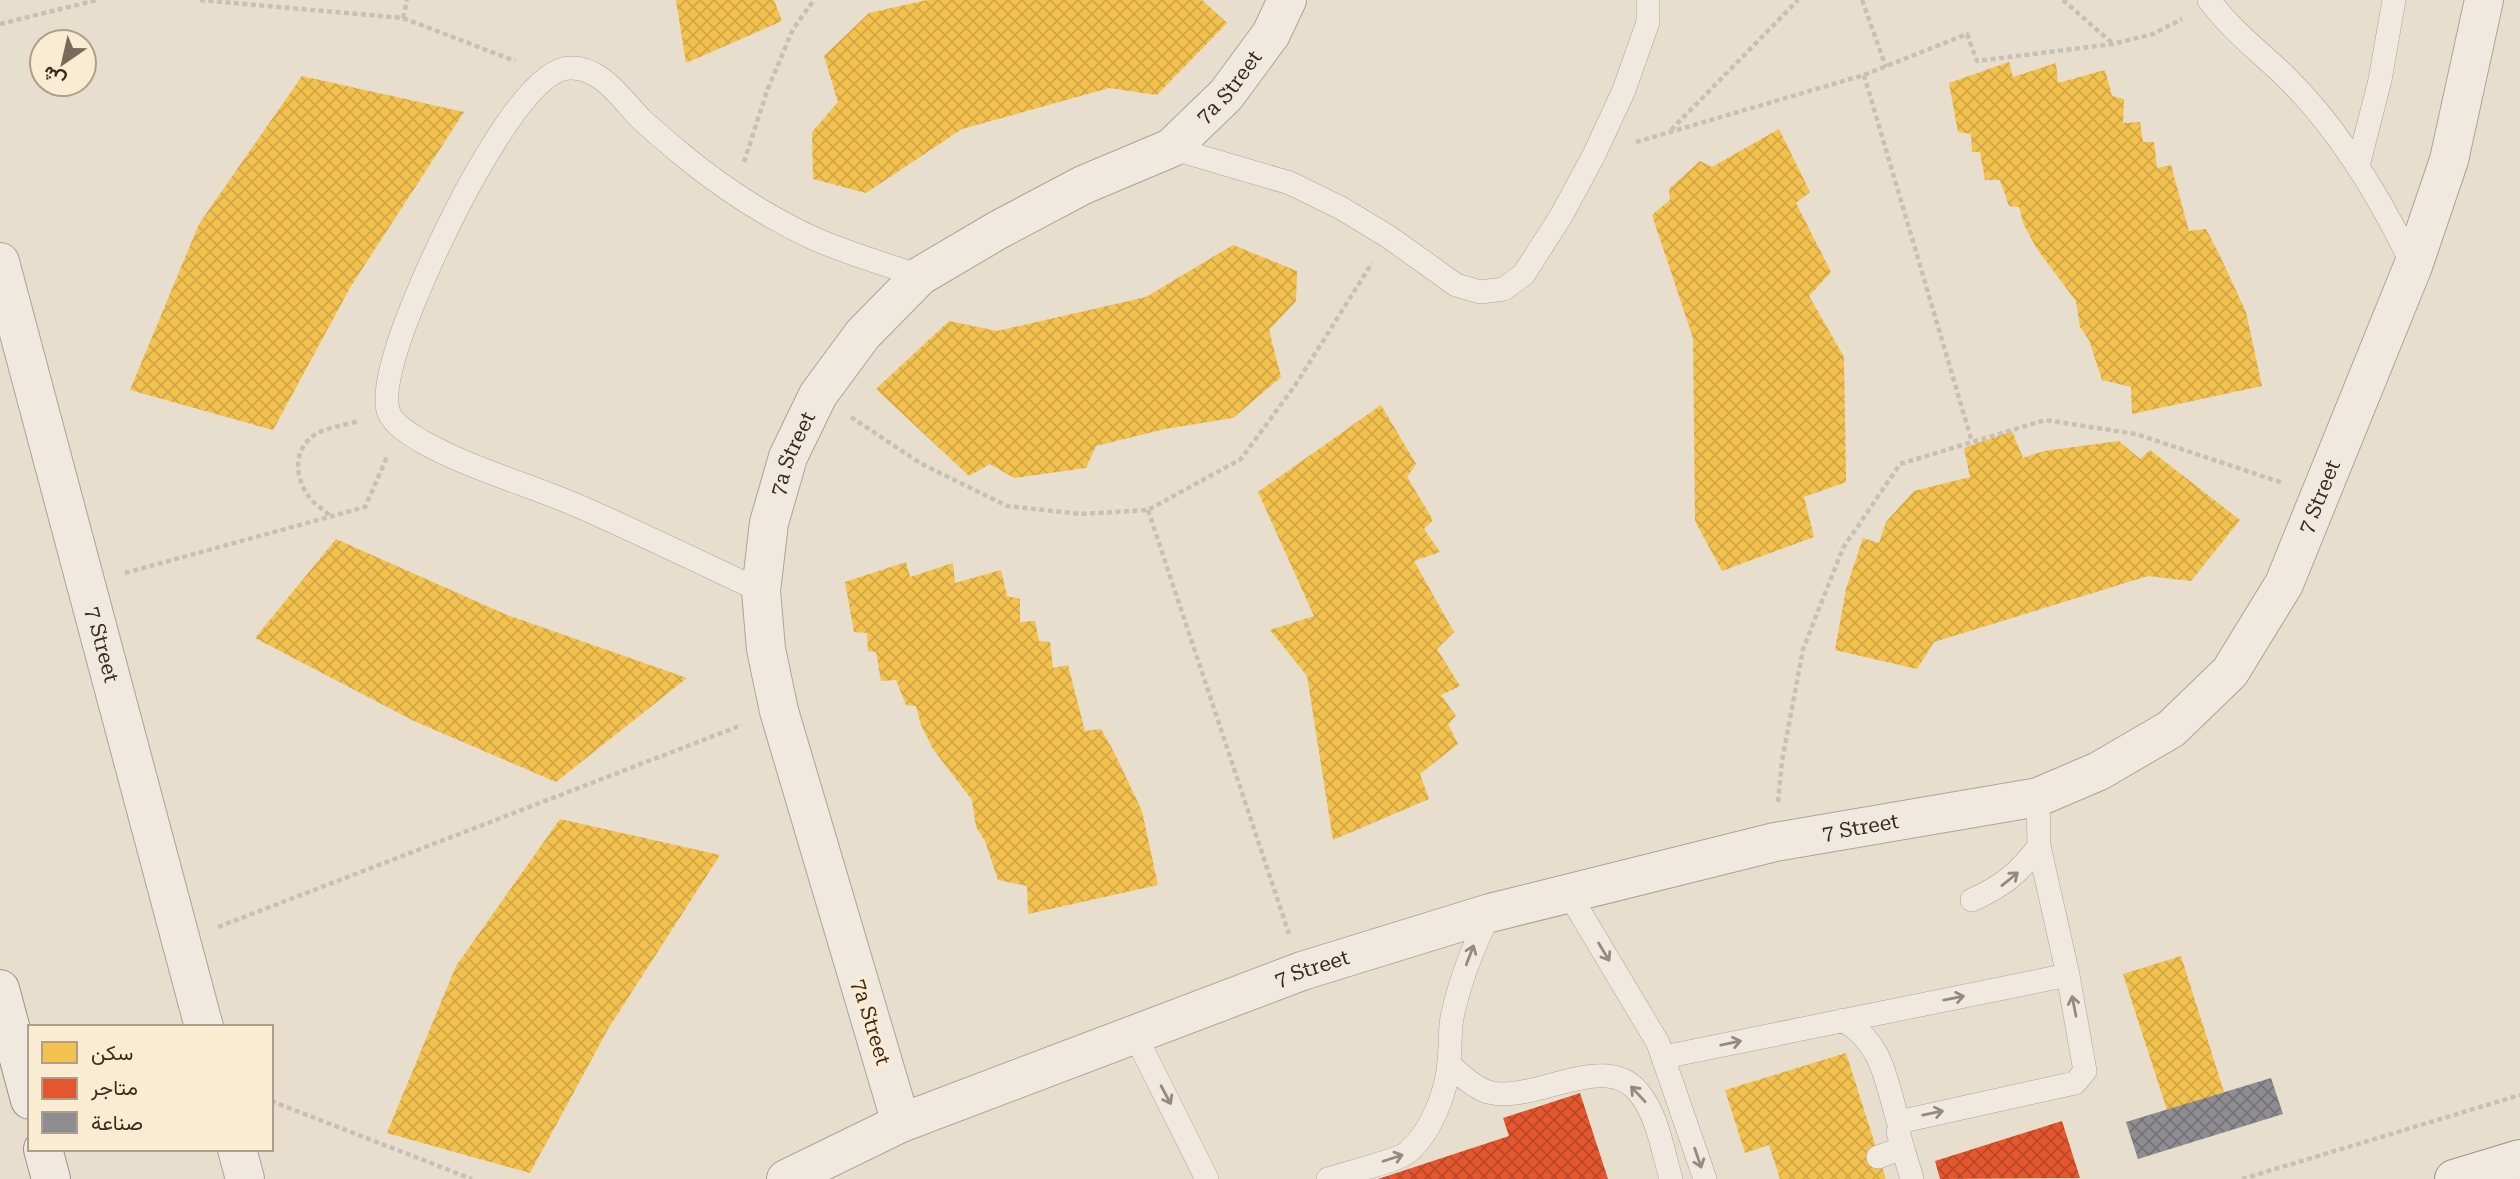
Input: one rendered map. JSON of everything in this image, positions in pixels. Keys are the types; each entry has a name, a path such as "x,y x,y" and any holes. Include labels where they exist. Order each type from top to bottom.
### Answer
{"street":[{"name":"7a Street","path":"901,1123 779,711 766,649 761,591 769,523 788,457 818,395 863,334 920,276 998,230 1083,185 1171,148 1226,95 1270,34 1287,0"},
{"name":"7 Street","path":"786,1179 901,1123 1302,971 1490,913 1775,842 2038,797 2099,771 2171,729 2230,672 2284,584 2413,266 2449,160 2484,0"},
{"name":"7 Street","path":"0,262 203,1025"},
{"path":"0,989 28,1093"},
{"path":"44,1151 51,1179"},
{"path":"238,1151 245,1179"},
{"path":"2454,1179 2520,1159"}],"lane":[{"path":"1171,148 1290,183 1341,208 1389,237 1456,285 1480,292 1504,289 1524,274 1561,216 1594,155 1624,90 1648,22 1648,0"},
{"path":"2358,166 2380,80 2394,0"},
{"path":"2210,2 2246,41 2286,76 2325,120 2389,215 2413,266"},
{"path":"761,591 576,505 424,442 395,420 387,401 390,372 415,299 446,227 484,159 528,95 548,74 569,68 590,72 608,84 641,119 680,153 734,193 816,239 920,276"},
{"path":"1900,1123 1907,1119 2080,1080 2085,1066 2039,846 2038,797"},
{"path":"1972,900 1999,888 2039,846"},
{"path":"1569,894 1650,1027 1664,1057 1706,1179"},
{"path":"1328,1179 1407,1154 1423,1135 1434,1115 1449,1065 1452,1017 1460,986 1471,951 1490,913"},
{"path":"1664,1057 2068,975"},
{"path":"1843,1020 1858,1028 1877,1052 1900,1123 1898,1132 1912,1179"},
{"path":"1135,1035 1207,1179"},
{"path":"1449,1065 1469,1082 1486,1091 1508,1095 1539,1090 1595,1074 1623,1080 1639,1091 1649,1107 1671,1179"},
{"path":"1878,1157 1903,1148"}],"path":[{"path":"0,24 97,0"},
{"path":"200,0 403,18 548,74"},
{"path":"403,18 407,0"},
{"path":"734,193 767,91 793,29 814,0"},
{"path":"1669,132 1798,0"},
{"path":"1862,0 1886,66"},
{"path":"2063,0 2113,44"},
{"path":"1594,155 1864,75 1967,34 1977,61 2113,44 2153,34 2210,2"},
{"path":"1864,75 1972,442"},
{"path":"818,395 920,463 1007,506 1080,514 1148,510 1241,459 1296,384 1389,237"},
{"path":"87,583 330,516 365,506 395,420 318,433 303,444 298,461 299,480 310,498 330,516"},
{"path":"1775,842 1782,761 1803,649 1843,548 1900,464 2045,420 2136,434 2321,496"},
{"path":"1148,510 1302,971"},
{"path":"181,941 779,711"},
{"path":"2242,1179 2520,1095"},
{"path":"273,1102 472,1179"}],"building: سكن":[{"path":"676,0 774,0 782,21 686,63"},
{"path":"927,0 1202,0 1227,23 1157,95 1109,88 962,129 866,193 813,179 812,132 838,102 824,56 869,13"},
{"path":"2009,62 2013,77 2056,63 2058,83 2105,70 2112,96 2124,99 2123,123 2140,122 2143,142 2154,142 2157,168 2171,165 2189,231 2206,229 2219,254 2246,312 2262,386 2132,414 2131,387 2102,380 2089,340 2080,327 2076,301 2037,249 2024,225 2019,207 2009,206 2000,180 1985,180 1980,152 1972,152 1971,134 1958,132 1949,83"},
{"path":"302,76 464,112 351,286 273,430 130,390 199,224"},
{"path":"1779,129 1810,192 1796,203 1831,272 1809,296 1844,357 1846,482 1804,497 1814,537 1722,571 1695,521 1693,338 1652,215 1670,200 1669,189 1700,161 1712,167"},
{"path":"1233,245 1297,271 1296,301 1269,330 1281,377 1233,418 1165,429 1096,446 1086,468 1014,478 990,464 969,476 876,389 949,321 997,331 1146,297"},
{"path":"1381,405 1416,464 1407,477 1433,520 1424,529 1440,552 1414,561 1454,632 1437,649 1460,686 1441,695 1456,716 1448,724 1458,744 1420,774 1429,799 1333,840 1307,676 1270,630 1314,616 1258,492"},
{"path":"2012,431 2023,458 2044,451 2119,441 2140,459 2150,450 2240,520 2191,581 2148,576 1934,642 1917,669 1835,650 1846,589 1863,538 1879,543 1886,522 1914,491 1970,477 1964,448"},
{"path":"336,539 507,615 687,678 556,782 414,721 255,638"},
{"path":"906,562 910,577 953,563 955,583 1001,570 1007,596 1020,599 1020,622 1035,621 1039,641 1050,642 1053,668 1068,665 1085,731 1101,729 1115,754 1142,811 1158,885 1028,914 1027,886 998,880 985,841 976,827 972,800 933,749 921,725 916,706 906,705 896,680 881,681 876,652 868,651 867,633 854,632 845,582"},
{"path":"560,819 720,855 608,1029 530,1173 387,1133 456,966"},
{"path":"2181,956 2224,1092 2167,1110 2123,974"},
{"path":"1846,1053 1886,1179 1780,1179 1769,1145 1745,1153 1725,1090"}],"building: متاجر":[{"path":"1580,1093 1608,1179 1378,1179 1509,1136 1503,1118"},
{"path":"2062,1121 2080,1178 1940,1179 1935,1161"}],"building: صناعة":[{"path":"2271,1078 2283,1114 2138,1159 2126,1122"}]}
